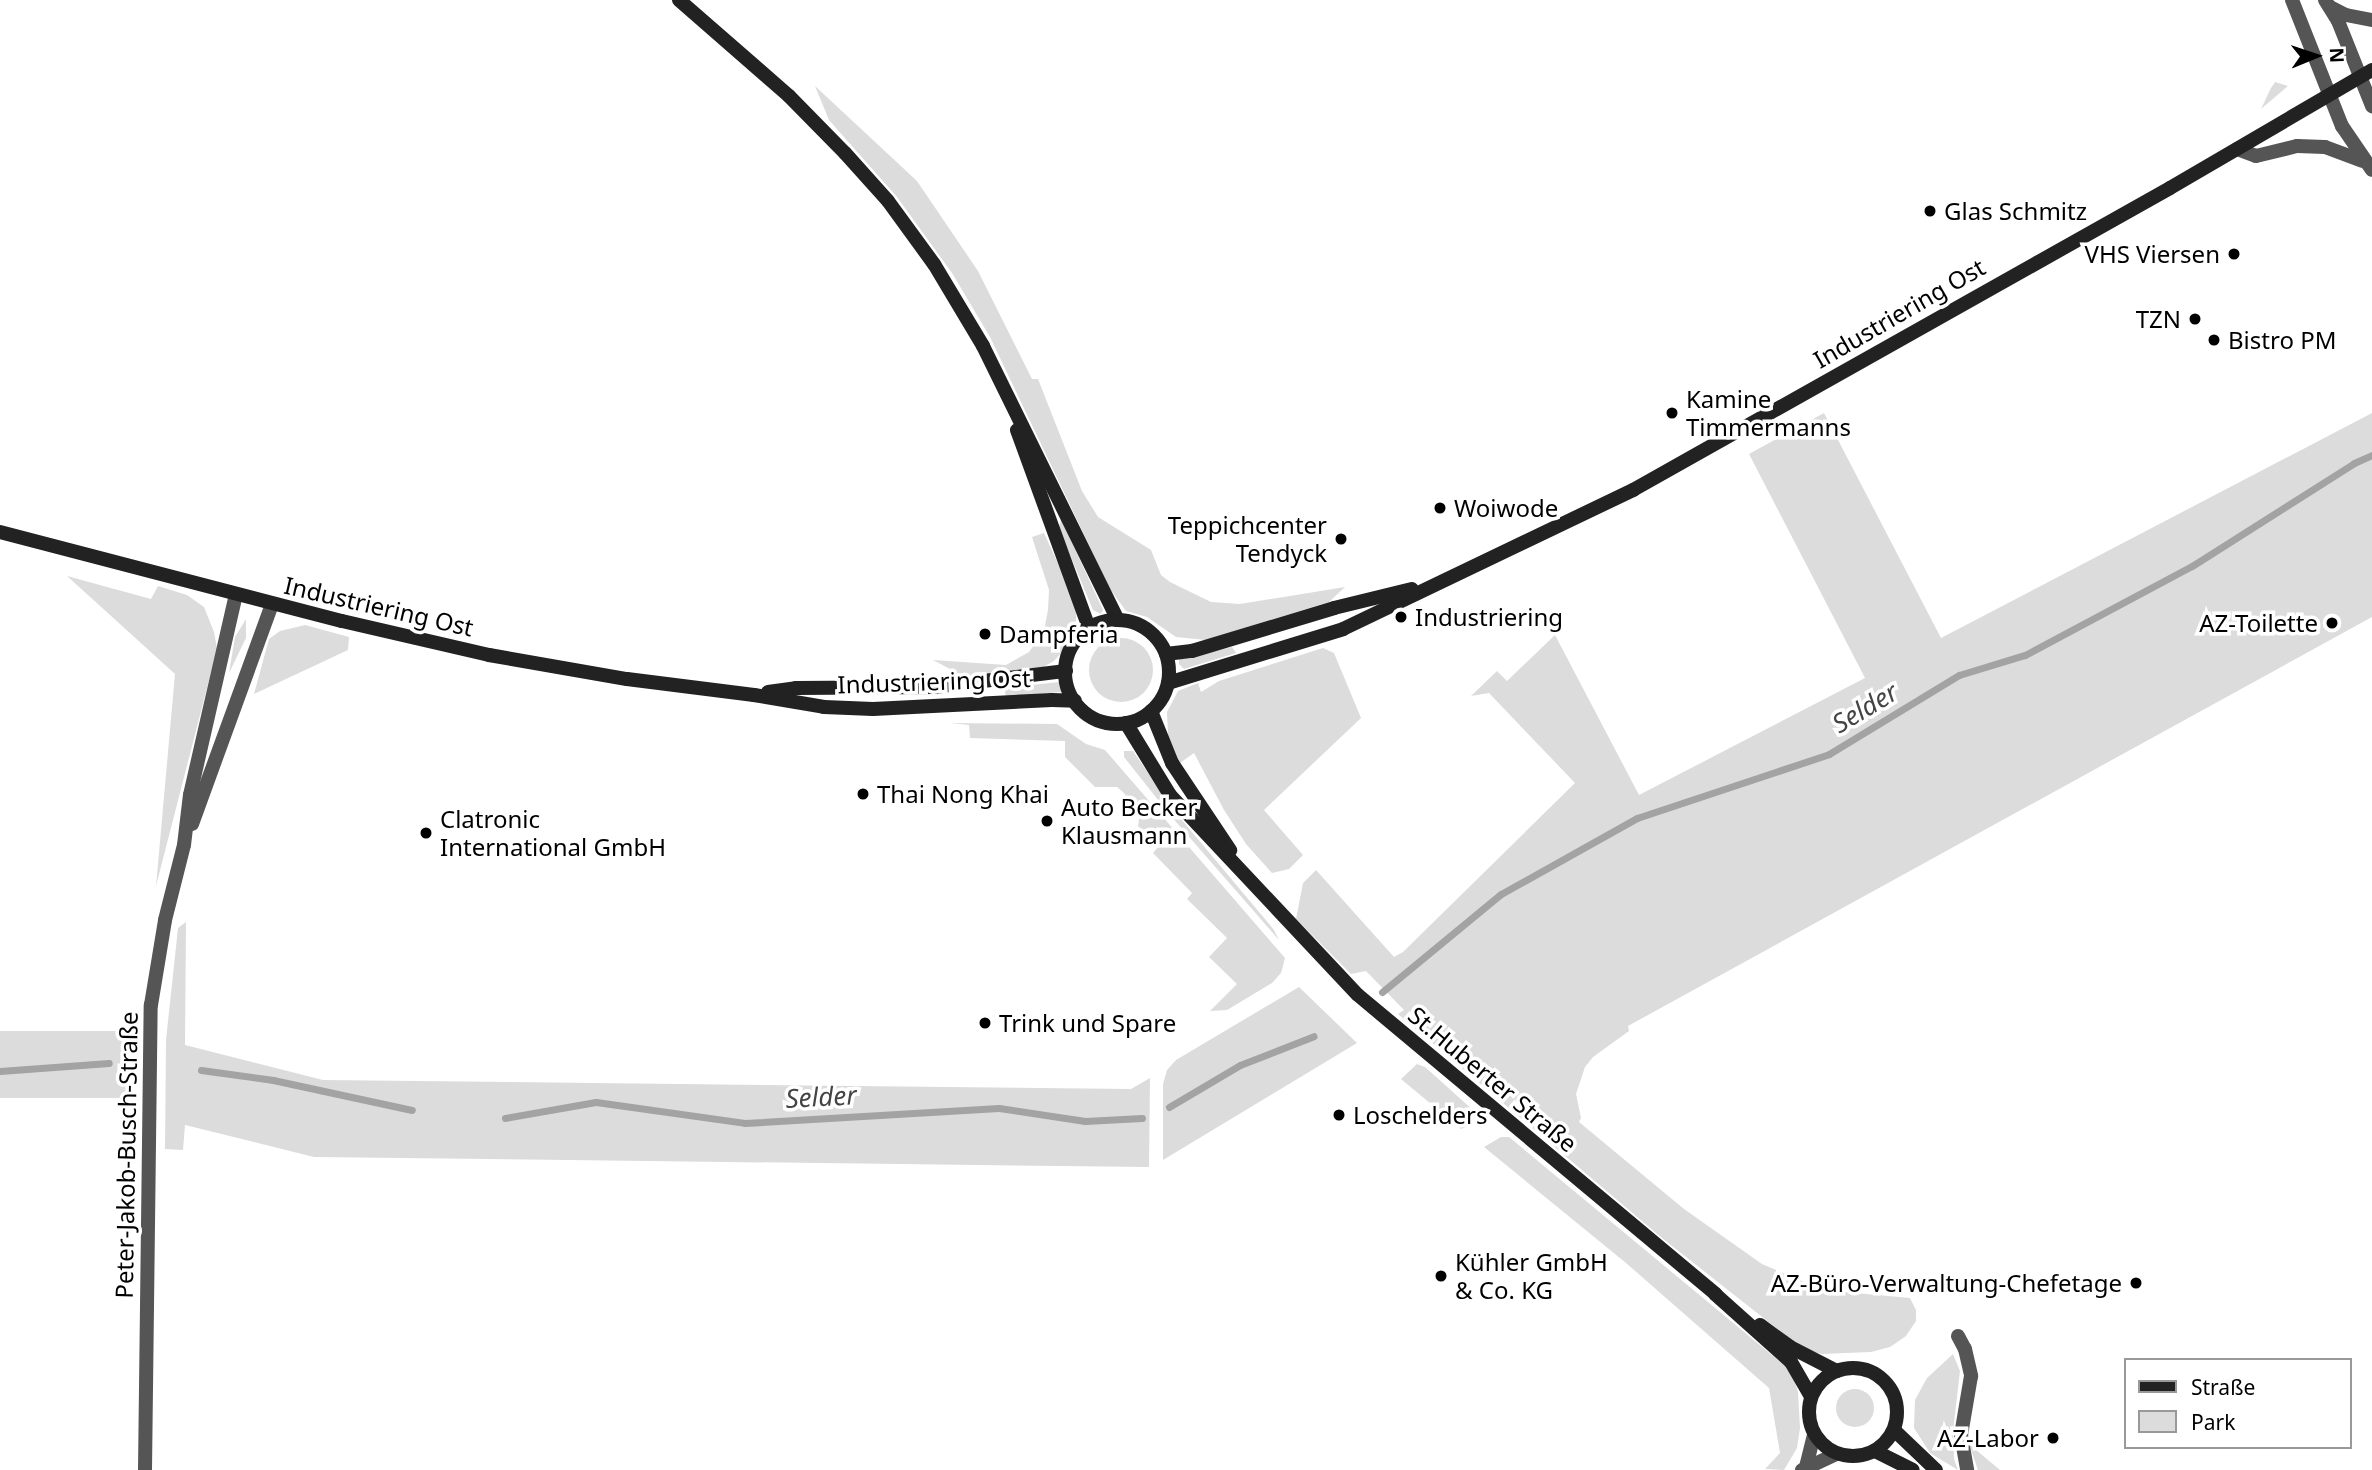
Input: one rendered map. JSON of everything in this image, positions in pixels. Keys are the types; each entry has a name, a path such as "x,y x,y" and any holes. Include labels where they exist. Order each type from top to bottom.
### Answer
{"street":[{"path":"679,0 789,96 888,201 960,305 1033,445 1118,620"},
{"path":"2292,0 2344,131 2368,166"},
{"path":"2327,4 2346,15 2372,20"},
{"path":"2327,4 2366,73 2372,106"},
{"name":"Industriering Ost","path":"1168,683 1343,629 1633,490 2237,149 2366,73"},
{"path":"2237,149 2256,156 2297,146 2325,146 2368,166"},
{"path":"1015,415 1017,431 1044,511 1080,597 1089,628"},
{"name":"Industriering Ost","path":"0,532 272,604 489,655 627,679 824,707 873,709 1075,701"},
{"name":"Industriering Ost","path":"1166,654 1192,651 1334,608 1441,582"},
{"name":"Peter-Jakob-Busch-Straße","path":"184,845 190,795 236,594"},
{"name":"Peter-Jakob-Busch-Straße","path":"145,1470 151,1005 165,920 184,845 272,604"},
{"path":"1118,620 1130,621 1153,633 1166,654 1168,683 1152,711 1126,723 1103,722 1092,717 1075,701 1066,671 1072,647 1089,628 1118,620"},
{"name":"Industriering Ost","path":"754,695 796,688 935,687 1066,671"},
{"name":"St.Huberter Straße","path":"1152,711 1172,763 1254,887"},
{"name":"St.Huberter Straße","path":"1126,723 1170,795 1254,887 1359,995 1715,1294 1791,1362 1811,1396"},
{"name":"St.Huberter Straße","path":"1715,1294 1790,1347 1837,1371"},
{"path":"1958,1336 1965,1349 1971,1376 1961,1435 1967,1470"},
{"path":"1862,1369 1884,1380 1896,1400 1894,1430 1875,1451 1863,1456 1837,1454 1823,1446 1814,1434 1808,1409 1811,1396 1817,1385 1837,1371 1862,1369"},
{"path":"1894,1430 1936,1470"},
{"path":"1804,1469 1814,1434"},
{"path":"1875,1451 1913,1470"},
{"path":"1804,1469 1837,1454"}],"green space":[{"path":"2275,82 2288,86 2261,109 2271,88"},
{"path":"815,86 917,181 978,271 1032,379 1038,379 1082,491 1098,517 1151,550 1161,575 1170,582 1211,602 1240,604 1345,587 1329,602 1206,640 1176,637 1147,617 1126,611 1110,589 990,337 952,273 897,197 829,120"},
{"path":"1824,413 1941,638 2372,413 2372,617 1628,1026 1629,1031 1593,1057 1585,1067 1576,1094 1581,1118 1579,1122 1684,1209 1762,1264 1823,1290 1910,1298 1916,1310 1916,1321 1906,1336 1890,1347 1871,1352 1822,1354 1809,1351 1790,1339 1662,1238 1398,1014 1404,1010 1366,971 1351,974 1296,919 1303,883 1316,870 1394,957 1403,952 1575,783 1489,693 1471,696 1497,671 1507,681 1555,635 1639,795 1865,678 1749,454"},
{"path":"1061,519 1103,610 1101,614 1093,610 1059,528"},
{"path":"1044,533 1076,603 1076,629 1062,652 1054,661 1038,670 967,678 933,660 1006,665 1029,652 1044,631 1048,610 1049,590 1032,537"},
{"path":"67,576 151,599 158,586 187,595 204,607 214,632 217,649 156,886 175,674"},
{"path":"246,619 246,638 229,673 235,637"},
{"path":"305,625 349,637 348,650 254,694 269,639 280,631"},
{"path":"1115,638 1127,638 1144,647 1151,658 1151,682 1144,693 1127,702 1115,702 1103,697 1094,688 1089,676 1089,664 1094,652 1103,643"},
{"path":"1232,647 1236,653 1184,669 1179,664 1179,659"},
{"path":"1323,648 1334,653 1361,718 1264,810 1303,855 1289,869 1272,873 1246,844 1224,810 1194,753 1180,763 1168,735 1167,712 1178,691 1198,683 1201,692 1219,681"},
{"path":"1059,682 1064,686 1061,692 1006,697 1006,688"},
{"path":"950,723 1057,724 1086,744 1105,750 1285,958 1281,973 1272,983 1227,1010 1210,1011 1237,984 1209,957 1227,938 1187,899 1192,893 1153,853 1158,847 1138,826 1139,819 1133,804 1123,792 1117,787 1095,787 1065,757 1065,741 970,738 969,725"},
{"path":"1124,751 1133,751 1171,807 1274,930 1279,940 1170,815 1124,757"},
{"path":"186,922 185,1045 323,1080 1131,1089 1150,1078 1149,1167 314,1157 185,1125 183,1150 165,1149 166,1040 178,928"},
{"path":"1299,987 1357,1043 1163,1160 1163,1084 1167,1070 1176,1060"},
{"path":"0,1031 128,1031 128,1098 0,1098"},
{"path":"1417,1064 1425,1067 1474,1111 1470,1125 1461,1129 1401,1079"},
{"path":"1501,1137 1509,1137 1785,1366 1794,1379 1798,1392 1800,1428 1797,1448 1784,1470 1765,1469 1780,1453 1769,1388 1626,1263 1484,1147"},
{"path":"1953,1354 1960,1371 1953,1431 1954,1459 1958,1470 1930,1453 1914,1428 1915,1400 1927,1378"},
{"path":"1855,1389 1868,1395 1874,1408 1868,1421 1855,1427 1842,1421 1836,1408 1842,1395"},
{"path":"1969,1444 2000,1470 1978,1470"}],"waterway":[{"name":"Selder","path":"1382,992 1501,894 1637,818 1829,754 1959,675 2025,655 2192,566 2354,463 2372,455"},
{"name":"Selder","path":"1169,1107 1240,1065 1314,1036"},
{"name":"Selder","path":"0,1071 109,1063"},
{"name":"Selder","path":"201,1070 273,1080 412,1110"},
{"name":"Selder","path":"505,1118 596,1102 745,1123 999,1108 1085,1121 1142,1118"}],"place":[{"name":"Glas Schmitz","path":"1930,211"},
{"name":"VHS Viersen","path":"2234,254"},
{"name":"TZN","path":"2195,319"},
{"name":"Bistro PM","path":"2214,340"},
{"name":"Kamine Timmermanns","path":"1672,413"},
{"name":"Woiwode","path":"1440,508"},
{"name":"Teppichcenter Tendyck","path":"1341,539"},
{"name":"Industriering","path":"1401,617"},
{"name":"AZ-Toilette","path":"2332,623"},
{"name":"Dampferia","path":"985,634"},
{"name":"Thai Nong Khai","path":"863,794"},
{"name":"Auto Becker Klausmann","path":"1047,821"},
{"name":"Clatronic International GmbH","path":"426,833"},
{"name":"Trink und Spare","path":"985,1023"},
{"name":"Loschelders","path":"1339,1115"},
{"name":"Kühler GmbH & Co. KG","path":"1441,1276"},
{"name":"AZ-Büro-Verwaltung-Chefetage","path":"2136,1283"},
{"name":"AZ-Labor","path":"2053,1438"}]}
